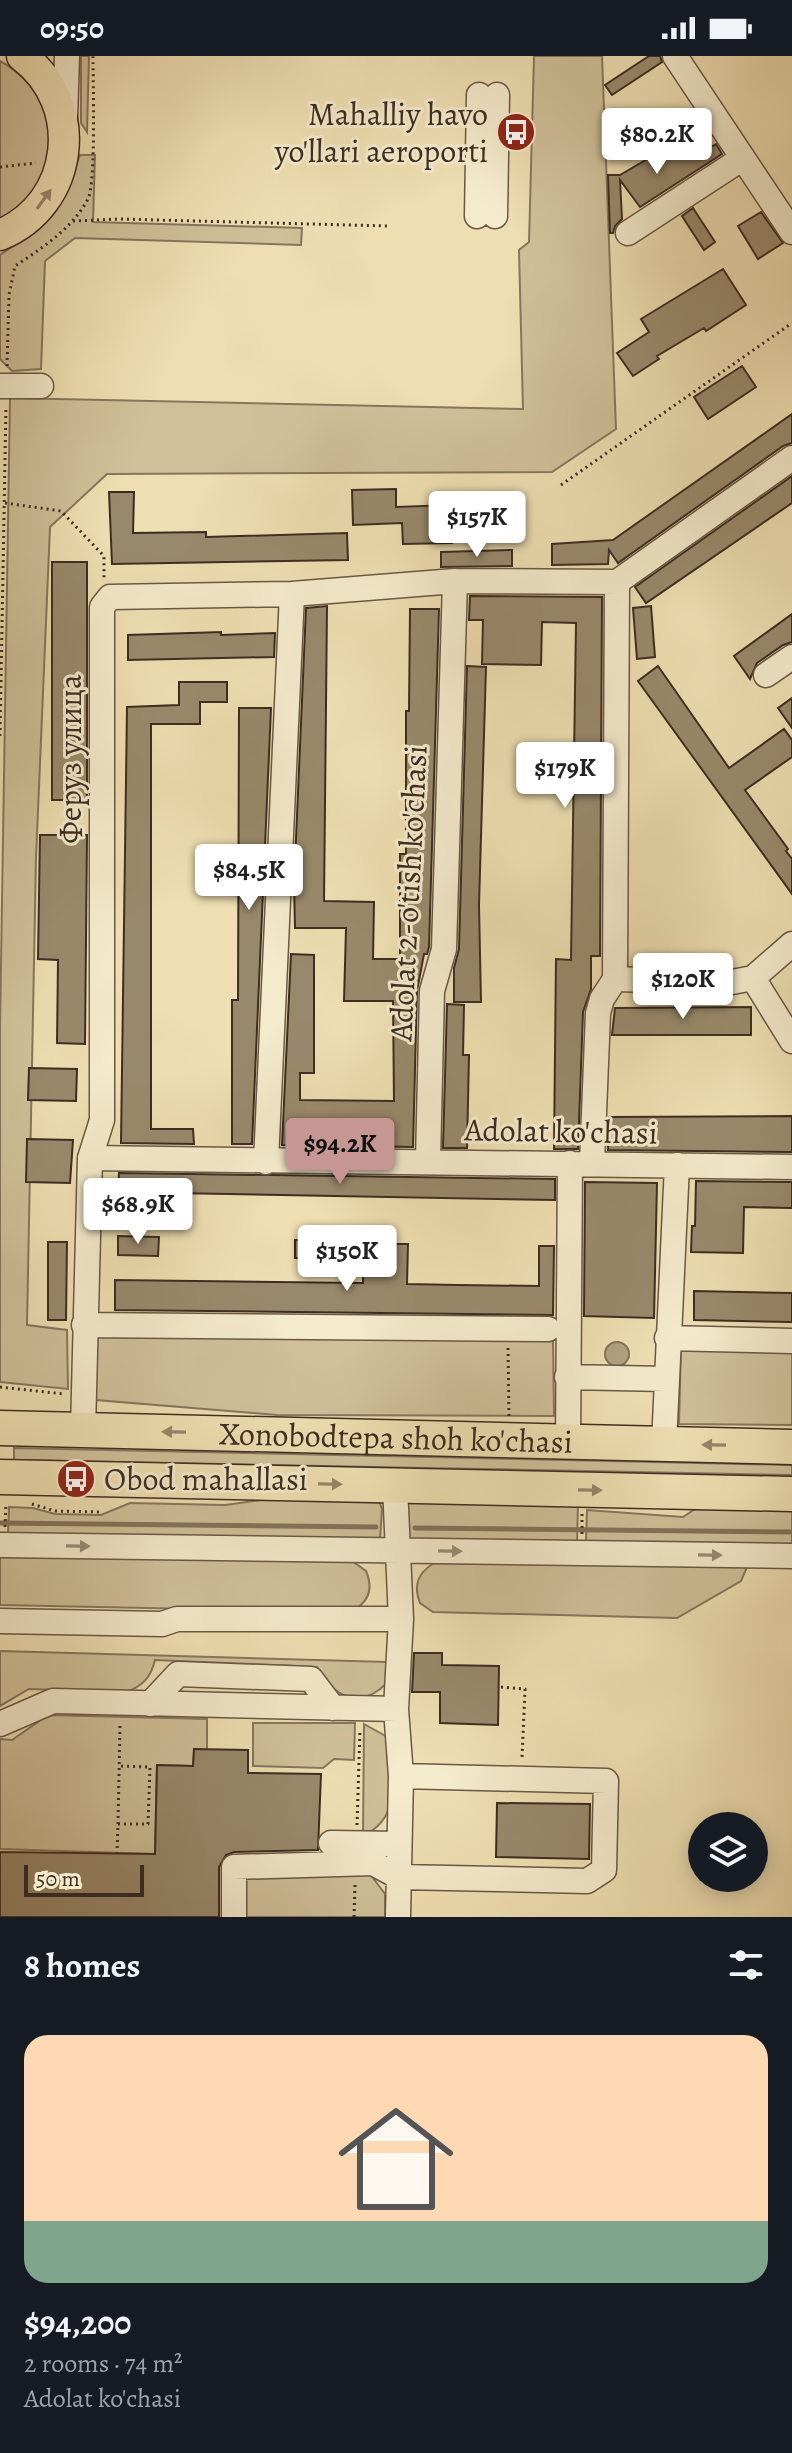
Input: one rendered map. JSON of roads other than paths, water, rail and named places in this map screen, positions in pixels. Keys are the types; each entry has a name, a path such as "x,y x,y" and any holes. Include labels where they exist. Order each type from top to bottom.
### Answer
{"highway":[{"name":"Xonobodtepa shoh ko'chasi","path":"0,1428 792,1447"},
{"name":"Xonobodtepa shoh ko'chasi","path":"9,1495 395,1486 792,1494"}],"main road":[{"path":"1,236 31,216 51,192 63,163 65,132 59,104 42,74 22,56"}],"street":[{"path":"65,132 67,56"},
{"path":"675,56 792,232"},
{"path":"486,216 488,95"},
{"path":"628,233 743,158"},
{"path":"3,386 41,386"},
{"path":"266,1162 292,594 455,581 617,582 792,458"},
{"name":"Adolat 2-o'tish ko'chasi","path":"428,1161 432,991 444,949 455,581"},
{"path":"568,1442 567,1377 581,1163 598,1013 602,999 615,979 617,582"},
{"name":"Феруз улица","path":"83,1430 90,1158 102,1120 102,607 110,597 292,594"},
{"path":"766,675 792,657"},
{"path":"615,979 732,982 753,978 792,944"},
{"path":"753,978 792,1041"},
{"name":"Adolat ko'chasi","path":"90,1158 792,1167"},
{"path":"664,1444 677,1165"},
{"path":"84,1325 548,1329"},
{"path":"667,1338 792,1341"},
{"path":"567,1377 666,1379"},
{"path":"395,1486 401,1619 396,1709 401,1776 398,1917"},
{"path":"3,1538 397,1550 792,1556"},
{"path":"0,1621 162,1624 177,1619 401,1619"},
{"path":"0,1724 53,1701 396,1709"},
{"path":"331,1843 399,1877 587,1881 604,1870 606,1781 401,1776"},
{"path":"234,1917 234,1867 356,1854 399,1844"}],"waterway":[{"path":"0,1523 376,1527"},
{"path":"415,1528 792,1532"}],"place":[{"name":"Mahalliy havo yo'llari aeroporti","path":"516,132"},
{"name":"Obod mahallasi","path":"76,1479"}]}
